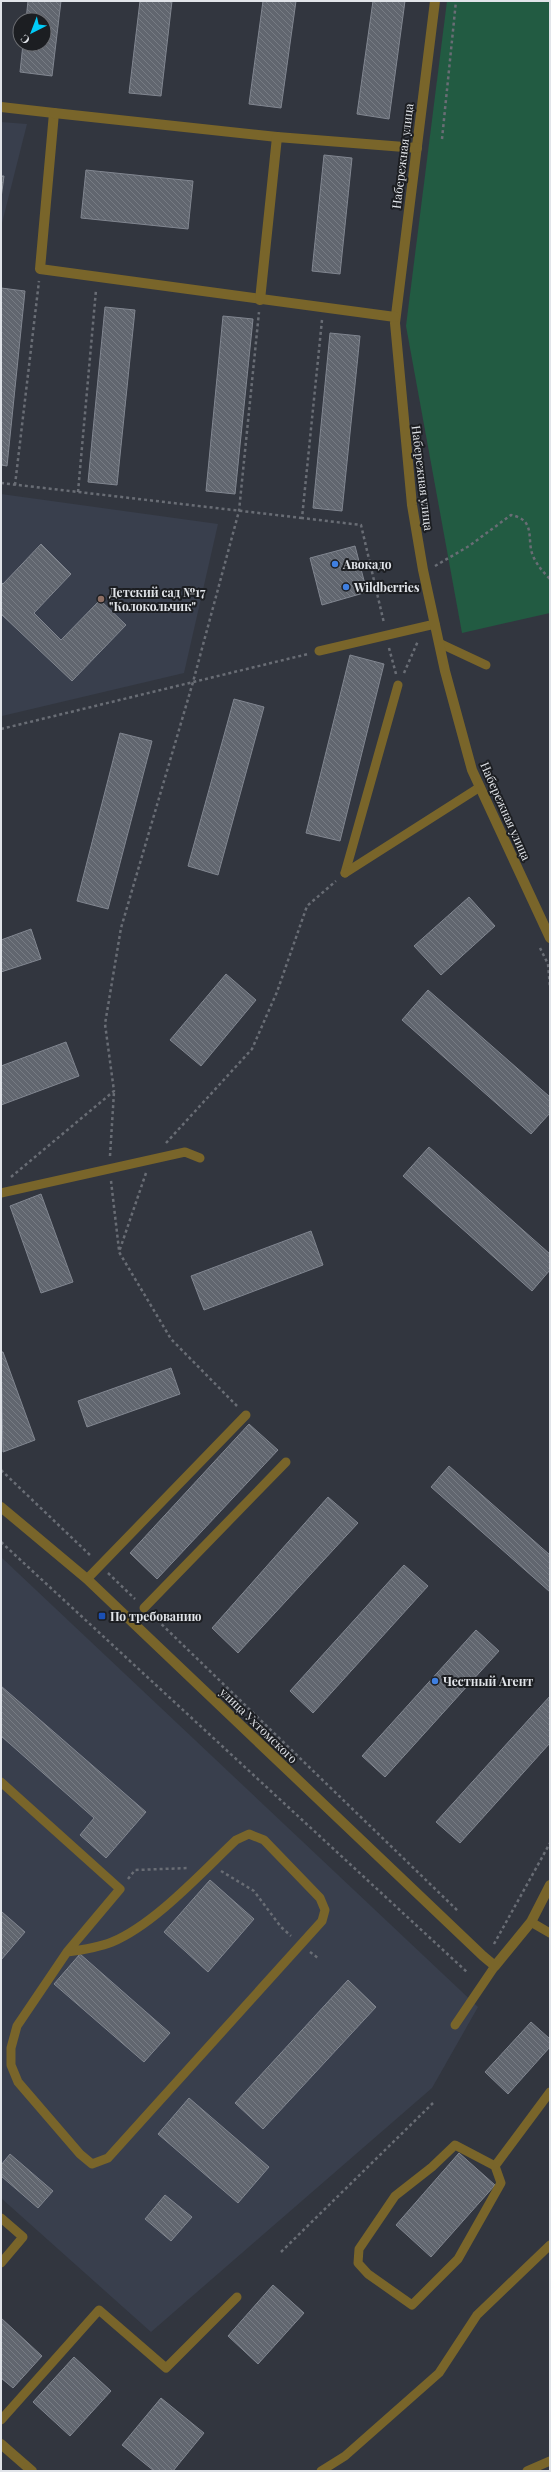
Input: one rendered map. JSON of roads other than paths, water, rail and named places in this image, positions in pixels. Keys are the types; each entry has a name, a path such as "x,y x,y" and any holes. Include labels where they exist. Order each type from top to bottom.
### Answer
{"street":[{"name":"Набережная улица","path":"435,1 395,317 412,505 423,570 430,625 439,643 472,770 550,938"},
{"path":"1,107 277,137 416,148"},
{"path":"54,113 40,269 260,300 395,317"},
{"path":"260,300 277,137"},
{"name":"улица Ухтомского","path":"1,1506 87,1579 495,1966"},
{"path":"495,1966 531,1922 550,1885"},
{"path":"1,2444 32,2471"}],"lane":[{"path":"319,651 430,625"},
{"path":"439,643 486,665"},
{"path":"398,685 345,873 480,787"},
{"path":"1,1193 151,1158 185,1152 200,1158"},
{"path":"87,1579 246,1415"},
{"path":"144,1608 286,1462"},
{"path":"1,1782 120,1889 67,1952 17,2026 11,2048 11,2065 18,2082 80,2154 92,2164 108,2158 322,1921 325,1910 320,1898 264,1840 249,1834 236,1840 157,1912 133,1930 113,1942 96,1948 67,1952"},
{"path":"531,1922 550,1933"},
{"path":"455,2025 495,1966"},
{"path":"495,2166 550,2092"},
{"path":"455,2145 495,2166 501,2183 483,2218 458,2260 412,2305 368,2274 358,2263 359,2249 395,2196 432,2167 455,2145"},
{"path":"1,2218 23,2237 1,2263"},
{"path":"321,2471 345,2456 440,2372 477,2315 550,2245"},
{"path":"1,2420 99,2310 166,2368 237,2297"},
{"path":"527,2471 550,2461"}],"place":[{"name":"Авокадо","path":"335,564"},
{"name":"Wildberries","path":"346,587"},
{"name":"Детский сад №17 \"Колокольчик\"","path":"101,599"},
{"name":"По требованию","path":"102,1616"},
{"name":"Честный Агент","path":"435,1681"}]}
